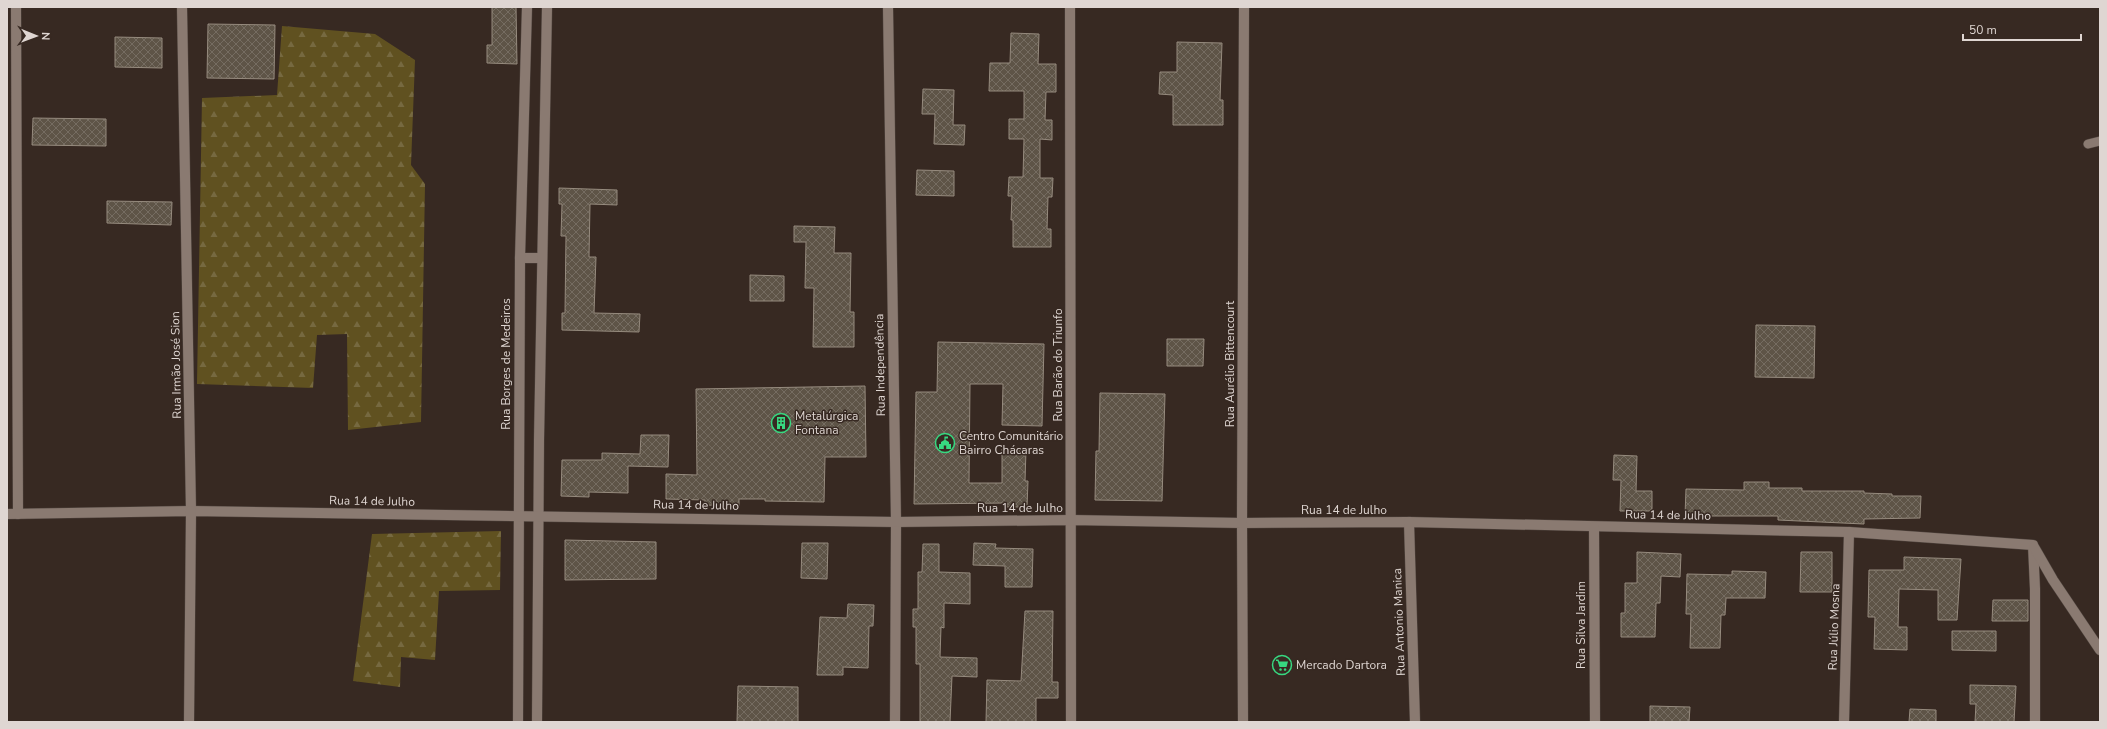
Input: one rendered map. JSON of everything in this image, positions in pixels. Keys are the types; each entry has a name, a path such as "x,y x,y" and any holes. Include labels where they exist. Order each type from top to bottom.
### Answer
{"street":[{"path":"16,7 18,514"},
{"name":"Rua Irmão José Sion","path":"182,7 191,511 189,722"},
{"name":"Rua Borges de Medeiros","path":"518,722 520,258 527,7"},
{"path":"537,722 538,516 547,7"},
{"name":"Rua Independência","path":"888,7 896,522 895,722"},
{"name":"Rua Barão do Triunfo","path":"1070,7 1071,722"},
{"name":"Rua Aurélio Bittencourt","path":"1243,722 1242,523 1244,8"},
{"path":"520,258 542,258"},
{"name":"Rua 14 de Julho","path":"7,514 191,511 896,522 1071,520 1242,523 1409,522 1849,532 2033,545"},
{"name":"Rua Antonio Manica","path":"1409,522 1415,722"},
{"name":"Rua Silva Jardim","path":"1594,527 1595,722"},
{"name":"Rua Júlio Mosna","path":"1844,722 1849,532"},
{"path":"2033,545 2035,589 2035,722"},
{"path":"2033,545 2053,580 2100,650"}],"lane":[{"path":"2088,144 2100,141"}],"green space":[{"path":"282,26 375,34 415,60 411,165 425,184 421,422 348,430 347,334 317,335 313,388 197,384 202,98 277,95"},
{"path":"501,531 500,590 439,591 435,660 401,657 400,687 353,681 372,534"}],"building":[{"path":"492,7 516,7 517,64 487,63 487,45 492,45"},
{"path":"208,24 275,25 274,79 207,78"},
{"path":"1011,33 1039,34 1038,64 1056,64 1056,92 1046,92 1045,120 1052,120 1052,140 1040,139 1040,178 1053,178 1052,197 1048,197 1047,229 1051,229 1051,247 1013,247 1013,220 1011,220 1012,196 1008,196 1009,177 1023,177 1024,139 1009,139 1009,119 1024,119 1024,91 989,91 990,63 1010,63"},
{"path":"115,37 162,38 162,68 115,67"},
{"path":"1177,42 1222,43 1220,100 1223,100 1223,125 1173,125 1173,95 1159,94 1160,72 1177,72"},
{"path":"923,89 954,90 953,125 965,125 964,145 934,144 935,114 922,114"},
{"path":"33,118 106,119 106,146 32,145"},
{"path":"917,170 954,171 954,196 916,195"},
{"path":"559,188 617,190 617,205 590,204 589,257 596,257 594,313 640,314 639,332 562,330 562,313 565,313 566,236 561,236 562,204 559,204"},
{"path":"107,201 172,202 171,225 107,223"},
{"path":"794,226 835,227 834,253 851,253 850,312 854,312 854,347 813,347 814,288 805,288 806,242 794,242"},
{"path":"750,275 784,276 784,301 750,301"},
{"path":"1756,325 1815,326 1814,378 1755,377"},
{"path":"1167,339 1204,339 1203,366 1167,366"},
{"path":"938,342 1044,344 1042,426 1002,425 1003,384 970,384 969,483 1002,483 1002,449 1026,450 1025,481 1028,481 1027,507 1007,507 1007,503 914,504 916,392 937,392"},
{"name":"Metalúrgica Fontana","path":"865,386 866,457 825,457 824,502 739,499 739,506 705,505 705,500 666,499 666,474 697,475 696,389"},
{"path":"1100,393 1165,394 1162,501 1095,500 1096,451 1099,451"},
{"path":"641,435 669,435 668,467 628,466 628,493 589,492 589,497 561,496 562,460 602,460 602,453 640,454"},
{"path":"1614,455 1637,456 1636,491 1652,491 1652,511 1620,511 1621,480 1613,480"},
{"path":"1744,482 1769,482 1769,488 1802,488 1802,491 1864,491 1864,493 1892,494 1892,496 1921,496 1920,518 1864,519 1864,524 1778,520 1778,516 1685,516 1686,489 1744,490"},
{"path":"565,540 656,542 656,579 565,580"},
{"path":"802,543 828,543 827,579 801,578"},
{"path":"974,543 996,544 995,548 1033,549 1032,587 1005,587 1005,566 973,565"},
{"path":"923,544 939,544 939,572 970,573 970,604 944,603 944,628 941,627 940,657 977,658 977,677 952,676 950,722 920,722 920,664 916,664 916,627 913,627 913,609 918,609 918,572 922,572"},
{"path":"1637,552 1681,554 1680,577 1661,576 1660,603 1656,603 1655,637 1621,637 1621,613 1625,613 1625,583 1637,583"},
{"path":"1801,552 1832,552 1832,592 1800,592"},
{"path":"1904,557 1961,559 1957,620 1938,620 1938,590 1899,589 1898,627 1907,627 1907,650 1874,649 1875,617 1868,617 1869,570 1904,570"},
{"path":"1732,571 1766,572 1765,598 1726,598 1725,615 1721,615 1720,648 1690,648 1691,614 1686,614 1687,574 1732,575"},
{"path":"1993,600 2028,600 2028,621 1992,621"},
{"path":"848,604 874,605 873,626 869,626 868,668 843,667 843,675 817,675 820,617 847,618"},
{"path":"1025,611 1053,611 1052,682 1058,682 1058,698 1036,698 1036,722 986,722 987,680 1021,681"},
{"path":"1952,631 1996,631 1996,651 1952,650"},
{"path":"1970,685 2016,686 2014,722 1975,722 1976,704 1970,704"},
{"path":"738,686 798,687 798,722 737,722"},
{"path":"1650,706 1690,707 1689,722 1650,722"},
{"path":"1910,709 1936,710 1936,722 1909,722"}],"place":[{"name":"Metalúrgica Fontana","path":"781,423"},
{"name":"Centro Comunitário Bairro Chácaras","path":"945,443"},
{"name":"Mercado Dartora","path":"1282,665"}]}
